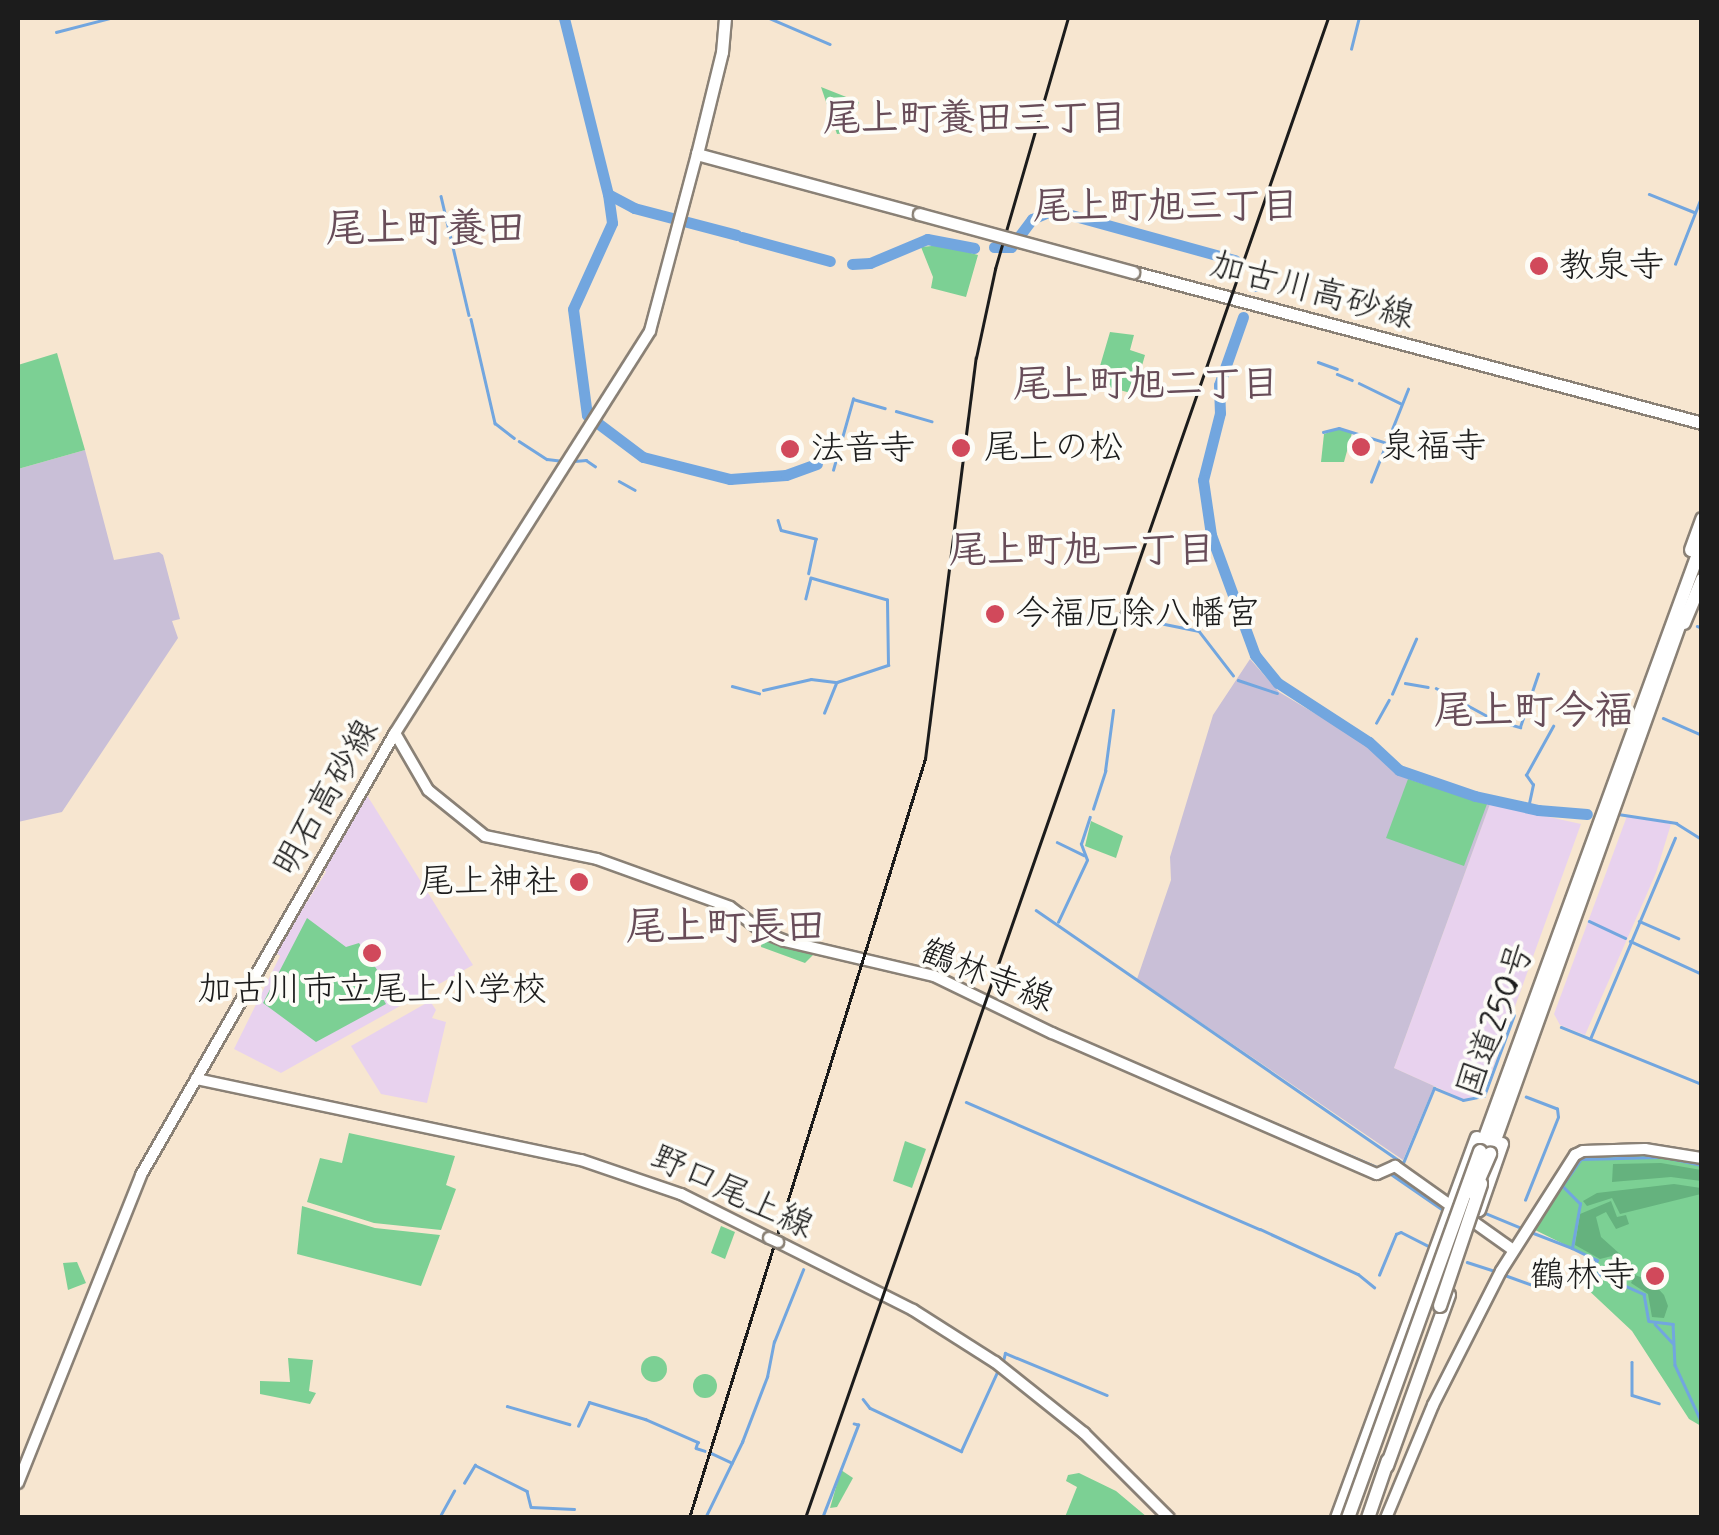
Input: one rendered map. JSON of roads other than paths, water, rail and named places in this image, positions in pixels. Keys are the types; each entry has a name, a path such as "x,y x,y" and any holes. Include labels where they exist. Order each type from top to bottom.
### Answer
{"highway":[{"path":"1664,660 1702,519"},
{"name":"国道250号","path":"1664,660 1702,543"},
{"name":"国道250号","path":"1348,1518 1702,564"},
{"path":"1664,660 1702,580"},
{"path":"1338,1518 1518,1030 1534,1021 1538,1041 1386,1466"},
{"name":"国道250号","path":"1356,1518 1483,1172 1485,1152"},
{"path":"1368,1518 1479,1196 1483,1172"}],"main road":[{"path":"697,154 722,52 725,18"},
{"name":"加古川高砂線","path":"697,154 1702,423"},
{"name":"明石高砂線","path":"18,1483 131,1197 396,733 650,331 697,154"},
{"name":"鶴林寺線","path":"396,733 428,790 485,836 597,859 730,908 760,930 788,942 934,976 1052,1033 1377,1174 1395,1166 1513,1250"},
{"name":"野口尾上線","path":"196,1080 590,1163 681,1194 913,1310 995,1362 1084,1433 1169,1518"},
{"path":"1386,1518 1433,1405 1500,1273 1575,1155 1583,1150 1645,1150 1702,1158"}],"waterway":[{"path":"56,32 110,18"},
{"path":"564,18 608,194 634,208 737,235"},
{"path":"769,18 830,44"},
{"path":"1351,49 1359,18"},
{"path":"608,194 612,223 573,309 587,415 643,457 730,479 786,475 817,464"},
{"path":"1649,194 1694,212"},
{"path":"1675,264 1702,195"},
{"path":"441,196 469,315"},
{"path":"994,247 1011,247 1032,219 1053,210 1235,260"},
{"path":"742,237 830,261"},
{"path":"852,264 870,263 927,239 974,248"},
{"path":"1254,277 1255,286"},
{"path":"1243,317 1219,385 1220,413 1203,480 1211,535 1255,655 1278,683 1369,742 1399,770 1475,796 1538,810 1587,814"},
{"path":"471,319 495,423 514,438"},
{"path":"1318,362 1337,369"},
{"path":"1337,374 1352,380"},
{"path":"1359,383 1400,403"},
{"path":"1371,482 1408,389"},
{"path":"833,470 853,399 885,408"},
{"path":"896,411 932,421"},
{"path":"1323,432 1339,428 1384,442"},
{"path":"519,441 547,459 563,461"},
{"path":"574,461 586,460 595,466"},
{"path":"619,481 635,490"},
{"path":"778,520 781,530 816,539 809,573"},
{"path":"763,690 811,679 837,682 888,665 887,600 811,578 806,598"},
{"path":"1135,618 1199,631 1233,675"},
{"path":"1697,626 1702,628"},
{"path":"1392,694 1416,639"},
{"path":"1502,722 1520,727 1538,674"},
{"path":"1238,680 1277,693"},
{"path":"1405,683 1428,687"},
{"path":"824,713 836,684"},
{"path":"732,686 759,693"},
{"path":"1436,688 1498,722"},
{"path":"1376,723 1389,700"},
{"path":"1093,809 1105,771 1113,711"},
{"path":"1663,718 1702,735"},
{"path":"1528,808 1533,785 1526,775 1553,726"},
{"path":"1618,814 1676,823 1702,839"},
{"path":"1058,922 1087,860 1081,844 1090,817"},
{"path":"1590,1039 1675,838"},
{"path":"1057,842 1084,855"},
{"path":"1036,910 1403,1163 1434,1088 1463,1100 1484,1096 1514,1015"},
{"path":"1589,921 1625,938"},
{"path":"1639,921 1678,938"},
{"path":"1630,941 1702,974"},
{"path":"1561,1027 1699,1083"},
{"path":"1146,1068 1377,1167"},
{"path":"1525,1200 1558,1117 1557,1109 1526,1097"},
{"path":"966,1102 1260,1229 1358,1274 1374,1287"},
{"path":"1531,1232 1572,1248 1580,1204 1562,1186 1581,1159 1661,1157"},
{"path":"1669,1158 1702,1165"},
{"path":"1391,1174 1443,1210"},
{"path":"1485,1213 1524,1229"},
{"path":"1379,1275 1396,1234 1401,1232 1427,1245"},
{"path":"1572,1248 1597,1260 1594,1272 1644,1294 1649,1321 1673,1324 1675,1365 1702,1423"},
{"path":"1467,1262 1494,1271"},
{"path":"705,1518 742,1442 767,1377 774,1342 803,1270"},
{"path":"1502,1274 1533,1285"},
{"path":"1655,1324 1673,1343"},
{"path":"1003,1361 1005,1353 1107,1395"},
{"path":"1632,1362 1632,1395 1659,1403"},
{"path":"863,1399 870,1408 961,1451 998,1370"},
{"path":"578,1426 589,1402 645,1419 698,1442 696,1448 705,1451"},
{"path":"507,1406 569,1424"},
{"path":"822,1518 858,1425 854,1424"},
{"path":"711,1453 732,1463"},
{"path":"464,1483 475,1465 527,1491 531,1507 574,1509"},
{"path":"439,1518 454,1491"}],"railway":[{"path":"689,1518 925,759 976,358 995,269 1068,18"},
{"path":"805,1518 1328,18"}],"place":[{"name":"教泉寺","path":"1539,266"},
{"name":"泉福寺","path":"1361,447"},
{"name":"尾上の松","path":"961,448"},
{"name":"法音寺","path":"790,449"},
{"name":"今福厄除八幡宮","path":"995,614"},
{"name":"尾上神社","path":"579,882"},
{"name":"加古川市立尾上小学校","path":"372,953"},
{"name":"鶴林寺","path":"1655,1276"}],"district":[{"name":"尾上町養田三丁目","path":"975,120"},
{"name":"尾上町旭三丁目","path":"1166,208"},
{"name":"尾上町養田","path":"426,230"},
{"name":"尾上町旭二丁目","path":"1146,386"},
{"name":"尾上町旭一丁目","path":"1082,552"},
{"name":"尾上町今福","path":"1534,712"},
{"name":"尾上町長田","path":"726,928"}]}
